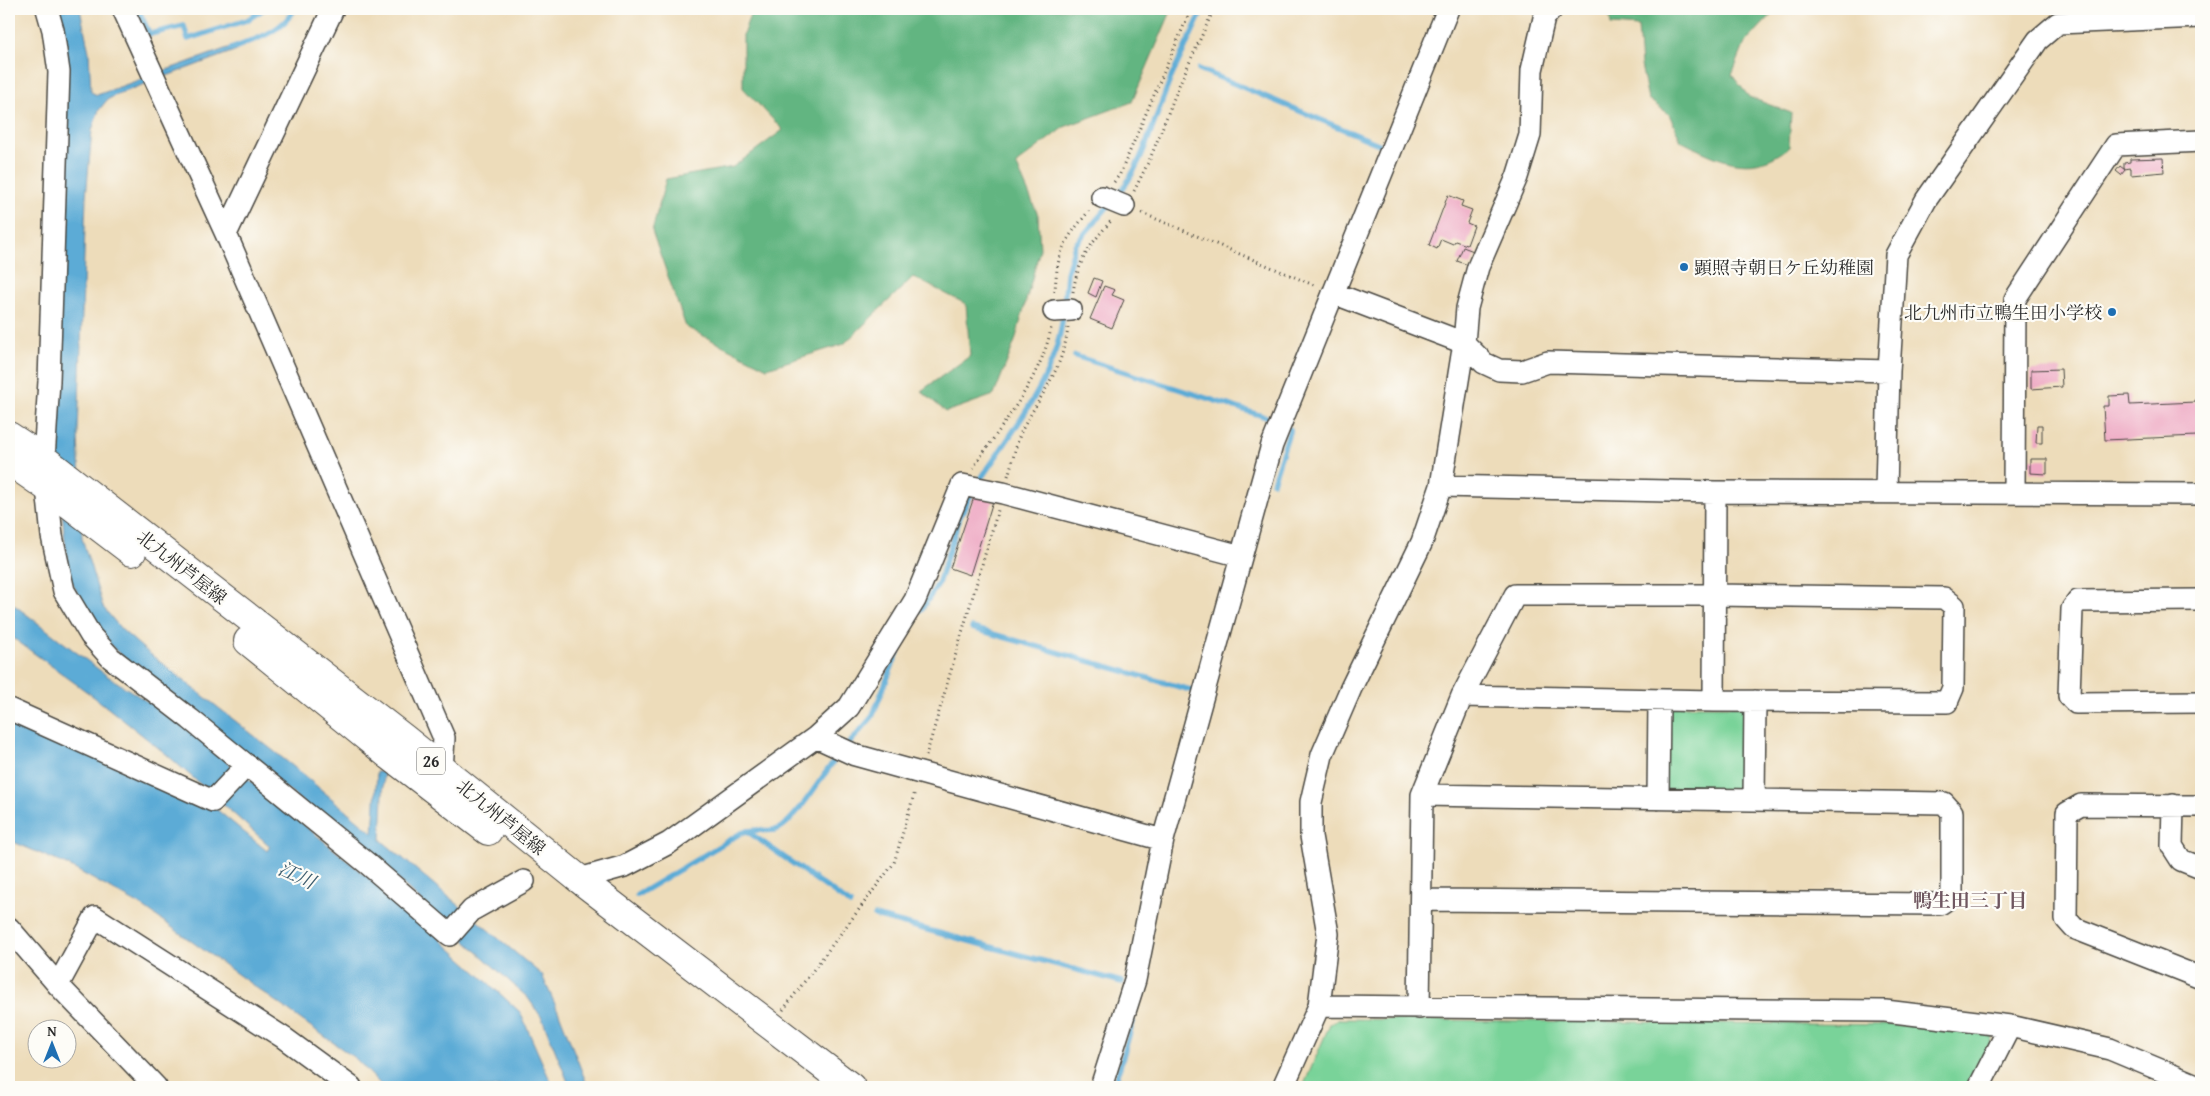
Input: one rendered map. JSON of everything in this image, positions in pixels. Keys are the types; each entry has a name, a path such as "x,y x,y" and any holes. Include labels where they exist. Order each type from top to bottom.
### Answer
{"main road":[{"name":"北九州芦屋線","path":"9,436 44,459 405,739 436,778 820,1087"},
{"name":"北九州芦屋線","path":"9,461 48,488 436,778 579,879 851,1087"}],"street":[{"path":"47,9 53,30 59,72 49,381 44,459 52,536 64,591 91,636 112,658 368,864 450,935 472,910 524,881"},
{"path":"123,9 226,234 444,738 436,778"},
{"path":"226,234 333,9"},
{"path":"1101,1087 1135,980 1162,840 1272,445 1448,9"},
{"path":"1283,1087 1319,1006 1328,934 1311,836 1311,802 1322,755 1351,688 1422,542 1440,486 1464,343 1467,308 1478,267 1517,176 1530,135 1532,70 1544,18 1552,9"},
{"path":"1886,491 1889,372 1896,254 1926,200 2038,40 2058,23 2201,16"},
{"path":"2014,492 2015,298 2116,145 2201,141"},
{"path":"1102,196 1124,206"},
{"path":"1333,293 1464,343 1484,363 1499,370 1522,371 1548,362 1889,372"},
{"path":"579,879 625,866 669,843 816,737 849,707 915,600 962,485 1241,556"},
{"path":"1440,486 1715,492 1886,491 2201,494"},
{"path":"1714,701 1715,492"},
{"path":"1419,1008 1422,795 1462,696 1515,595 1944,598 1954,606 1953,688 1947,702 1714,701 1462,696"},
{"path":"2201,600 2078,600 2072,609 2070,696 2076,703 2201,702"},
{"path":"1658,799 1659,700"},
{"path":"1754,800 1755,701"},
{"path":"9,709 213,801 247,765"},
{"path":"816,737 855,756 1162,840"},
{"path":"1422,795 1944,803 1952,812 1952,896 1940,904 1422,900"},
{"path":"2201,806 2081,805 2068,813 2066,919 2074,928 2201,978"},
{"path":"2173,805 2172,846 2181,860 2201,868"},
{"path":"58,985 96,917 284,1038 351,1087"},
{"path":"9,928 58,985 156,1087"},
{"path":"1319,1006 1885,1011 2010,1026 2110,1049 2201,1087"},
{"path":"1979,1087 2010,1026"}],"path":[{"path":"782,1012 894,863 1022,430 1052,380 1066,346 1056,264 1068,236 1120,174 1190,9"},
{"path":"962,485 1034,375 1090,244 1124,206 1140,181 1180,83 1214,9"},
{"path":"1124,206 1333,293"}],"green space":[{"path":"752,9 1172,9 1132,102 1064,127 1016,164 1038,215 1040,249 1015,341 994,395 946,412 921,391 970,356 966,304 913,277 844,344 767,368 686,327 652,231 666,179 733,167 783,130 743,88 743,35"},
{"path":"1609,9 1777,9 1745,43 1732,75 1749,97 1791,113 1789,147 1762,162 1748,164 1722,159 1681,141 1669,114 1648,99 1641,65 1638,27 1611,25"},
{"path":"1664,706 1750,706 1749,792 1663,792"},
{"path":"1340,1019 1895,1025 1930,1027 1994,1035 1970,1087 1303,1087 1330,1024"}],"water":[{"path":"56,9 80,9 89,52 91,92 97,95 236,45 237,50 118,94 107,100 99,110 92,130 86,197 78,433 82,538 103,607 121,629 145,650 294,767 373,833 377,772 384,772 381,840 542,975 588,1087 570,1087 542,1018 528,998 395,877 114,649 87,612 70,578 64,533 56,436"},
{"name":"江川","path":"9,601 106,675 176,720 415,916 520,1012 553,1087 383,1087 356,1059 142,906 69,866 9,840 9,714 215,808 267,851 270,846 166,754 94,697 9,635"}],"building":[{"path":"2163,158 2164,172 2131,175 2131,168 2124,169 2124,163 2130,162 2130,159"},
{"path":"2120,166 2125,170 2121,175 2116,171"},
{"path":"1448,195 1463,201 1461,206 1472,210 1467,223 1474,226 1467,245 1455,241 1453,244 1441,239 1437,249 1429,245"},
{"path":"1463,247 1476,252 1471,266 1457,261"},
{"path":"1094,278 1102,281 1096,297 1088,293"},
{"path":"1104,286 1115,290 1112,295 1124,300 1112,328 1090,319"},
{"path":"2061,369 2062,387 2031,389 2031,370"},
{"path":"2129,395 2130,405 2195,402 2195,400 2201,399 2201,440 2197,440 2197,436 2105,440 2103,406 2109,406 2109,396"},
{"path":"2037,425 2042,425 2042,443 2036,443"},
{"path":"2030,459 2047,459 2047,474 2030,473"},
{"path":"975,494 993,501 970,575 950,568"}],"waterway":[{"path":"138,9 149,33"},
{"path":"150,34 184,26 188,39 247,20 264,9"},
{"path":"231,49 275,30 295,9"},
{"path":"1116,197 1134,171 1141,156 1171,78 1203,9"},
{"path":"1199,69 1381,145"},
{"path":"1064,305 1067,273 1075,245 1110,204"},
{"path":"978,483 1018,424 1042,382 1059,338 1063,315"},
{"path":"1075,356 1272,419"},
{"path":"1273,482 1290,429"},
{"path":"921,610 938,584 960,517 973,490"},
{"path":"972,628 1194,691"},
{"path":"847,746 872,717 905,634"},
{"path":"637,895 741,833 751,830 775,830 782,827 800,809 840,753"},
{"path":"747,831 850,904"},
{"path":"875,916 1122,982"},
{"path":"1114,1087 1133,1022"}],"place":[{"name":"顕照寺朝日ケ丘幼稚園","path":"1684,267"},
{"name":"北九州市立鴨生田小学校","path":"2112,312"}],"district":[{"name":"鴨生田三丁目","path":"1970,900"}]}
